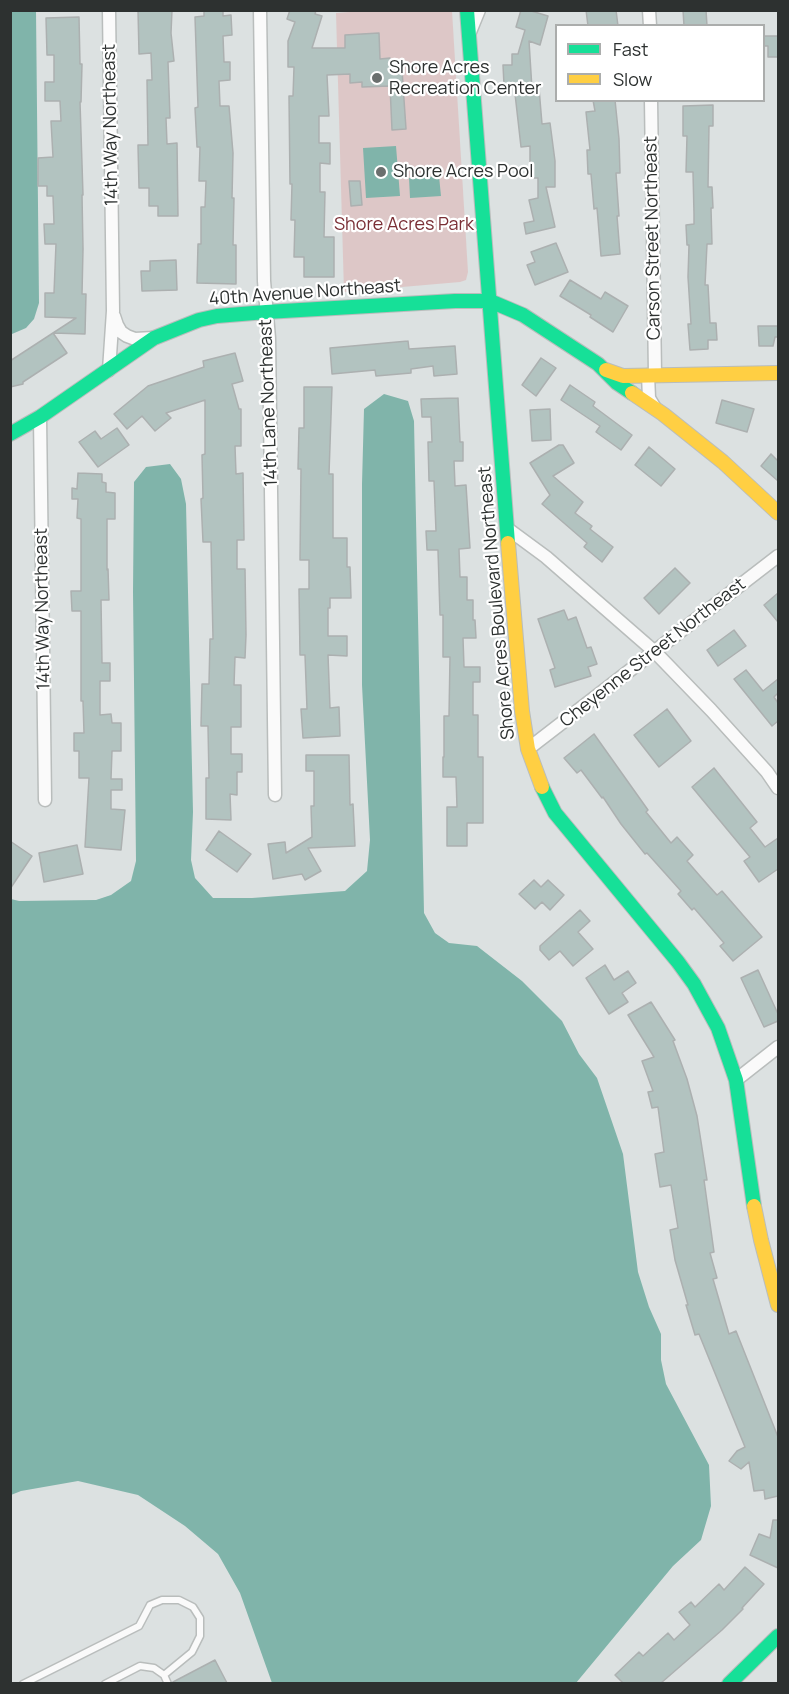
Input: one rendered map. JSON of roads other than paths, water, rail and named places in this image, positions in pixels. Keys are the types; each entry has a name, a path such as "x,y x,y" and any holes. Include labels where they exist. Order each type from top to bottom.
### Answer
{"street":[{"name":"14th Way Northeast","path":"109,10 113,312 109,370"},
{"name":"14th Lane Northeast","path":"260,10 264,281 269,338 275,795"},
{"name":"Shore Acres Boulevard Northeast","path":"467,10 518,665 528,749 544,793 555,813 651,928 694,984 718,1028 736,1080 753,1199 778,1305"},
{"path":"469,33 479,10"},
{"name":"Carson Street Northeast","path":"651,102 652,375 649,398 658,411"},
{"path":"490,301 523,315 612,373 778,374"},
{"name":"40th Avenue Northeast","path":"10,434 40,417 154,338 199,320 217,316 266,312 490,301"},
{"path":"113,312 117,325 127,336 135,339 154,338"},
{"path":"598,364 617,383 658,411 723,462 778,513"},
{"name":"14th Way Northeast","path":"40,417 45,800"},
{"path":"508,529 546,557 655,652 711,710 767,772 778,788"},
{"name":"Cheyenne Street Northeast","path":"528,749 778,556"},
{"path":"736,1080 778,1047"},
{"path":"729,1683 778,1636"}],"lane":[{"path":"22,1683 139,1626 150,1605 162,1600 179,1600 193,1607 200,1618 200,1636 192,1652 164,1675"},
{"path":"105,1683 140,1666 154,1668 164,1675 168,1683"}],"place":[{"name":"Shore Acres Recreation Center","path":"377,78"},
{"name":"Shore Acres Pool","path":"381,172"}],"park label":[{"name":"Shore Acres Park","path":"404,225"}]}
